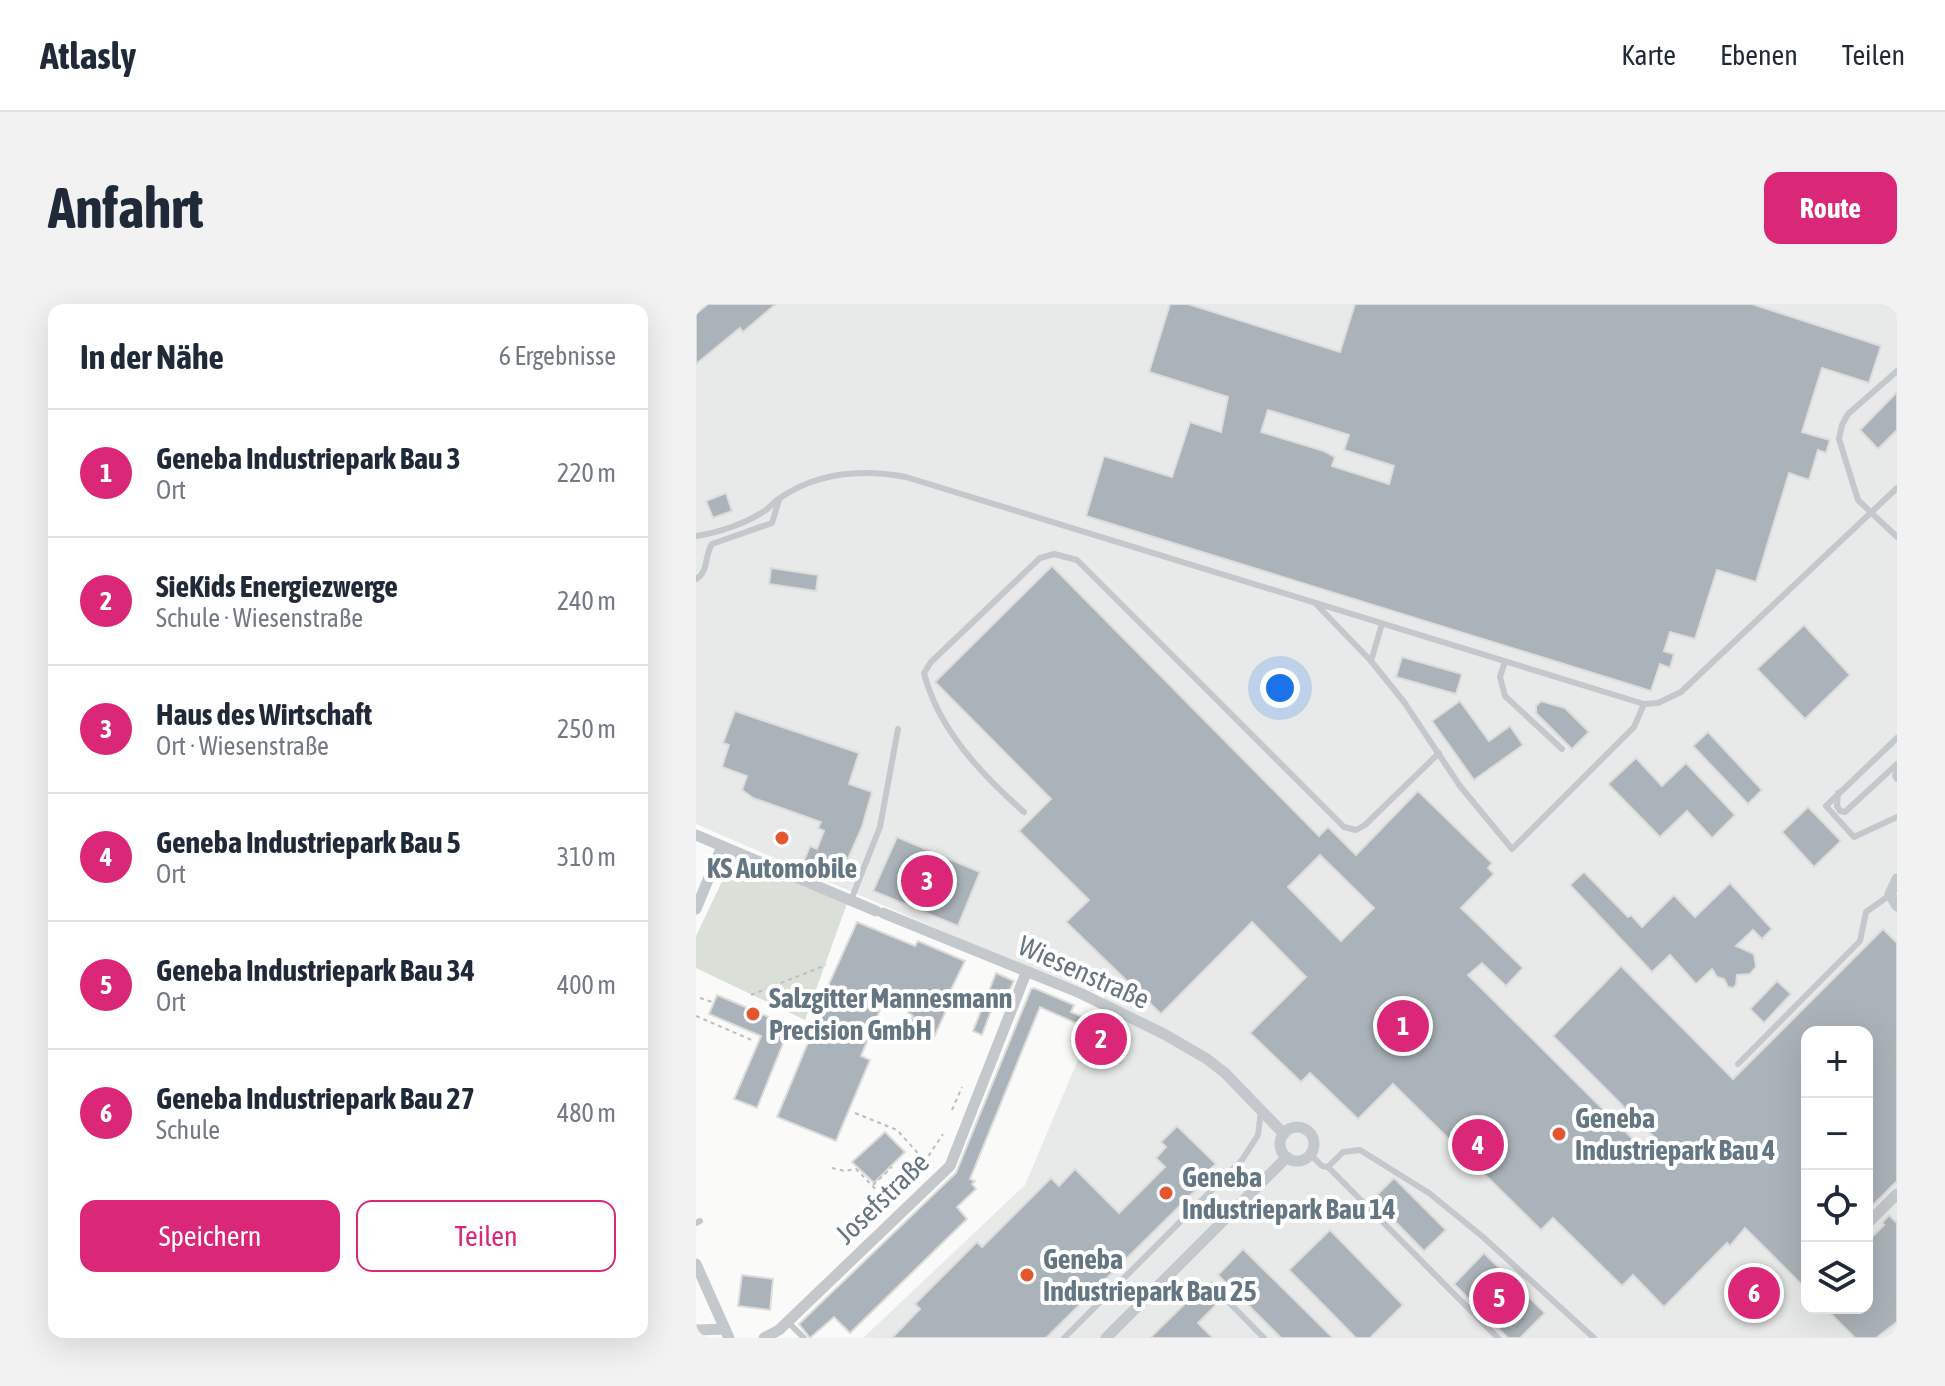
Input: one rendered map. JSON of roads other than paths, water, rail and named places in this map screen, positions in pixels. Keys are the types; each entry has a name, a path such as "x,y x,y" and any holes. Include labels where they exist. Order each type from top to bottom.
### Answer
{"street":[{"name":"Wiesenstraße","path":"696,835 1080,993 1207,1059 1225,1073 1284,1134"},
{"path":"696,909 722,846"},
{"path":"1897,879 1890,894 1897,906"},
{"name":"Josefstraße","path":"764,1338 788,1322 950,1166 1026,973"},
{"path":"1297,1127 1307,1130 1313,1140 1310,1154 1300,1160 1287,1157 1280,1144 1284,1134 1297,1127"},
{"path":"1106,1338 1287,1157"},
{"path":"1873,1218 1897,1194"},
{"path":"696,1264 723,1332 696,1330"}],"lane":[{"path":"1897,371 1848,414 1840,430 1840,445 1858,500 1897,537"},
{"path":"696,536 715,532 764,512 779,499 836,475 874,472 906,477 1644,704 1658,703 1681,692 1897,488"},
{"path":"696,579 704,572 707,551 712,544 772,523 779,499"},
{"path":"1024,812 995,786 957,740 941,714 924,673 931,662 1040,558 1054,554 1077,560 1344,827 1356,830 1365,825 1439,753"},
{"path":"1316,604 1371,661 1404,702 1460,786 1512,849 1634,727 1644,704"},
{"path":"1371,661 1382,624"},
{"path":"1505,661 1500,677 1500,687 1505,696 1562,749"},
{"path":"851,900 880,827 898,729"},
{"path":"1897,738 1828,803 1827,809 1854,837 1897,817"},
{"path":"1838,793 1837,806 1845,812 1897,764"},
{"path":"1897,770 1897,779"},
{"path":"1738,1064 1860,941 1866,912 1890,894"},
{"path":"1064,1338 1250,1151 1258,1135 1261,1111"},
{"path":"1328,1167 1343,1152 1360,1150 1418,1186 1483,1237 1594,1338"},
{"path":"1310,1154 1322,1166 1328,1167 1493,1336"},
{"path":"1212,1285 1264,1338"},
{"path":"788,1322 804,1338"}],"place":[{"name":"KS Automobile","path":"782,838"},
{"name":"Haus des Wirtschaft","path":"927,881"},
{"name":"Salzgitter Mannesmann Precision GmbH","path":"753,1014"},
{"name":"Geneba Industriepark Bau 3","path":"1403,1026"},
{"name":"SieKids Energiezwerge","path":"1101,1039"},
{"name":"Geneba Industriepark Bau 4","path":"1559,1134"},
{"name":"Geneba Industriepark Bau 5","path":"1478,1145"},
{"name":"Geneba Industriepark Bau 14","path":"1166,1193"},
{"name":"Geneba Industriepark Bau 25","path":"1027,1275"},
{"name":"Geneba Industriepark Bau 27","path":"1754,1293"},
{"name":"Geneba Industriepark Bau 34","path":"1499,1298"}]}
